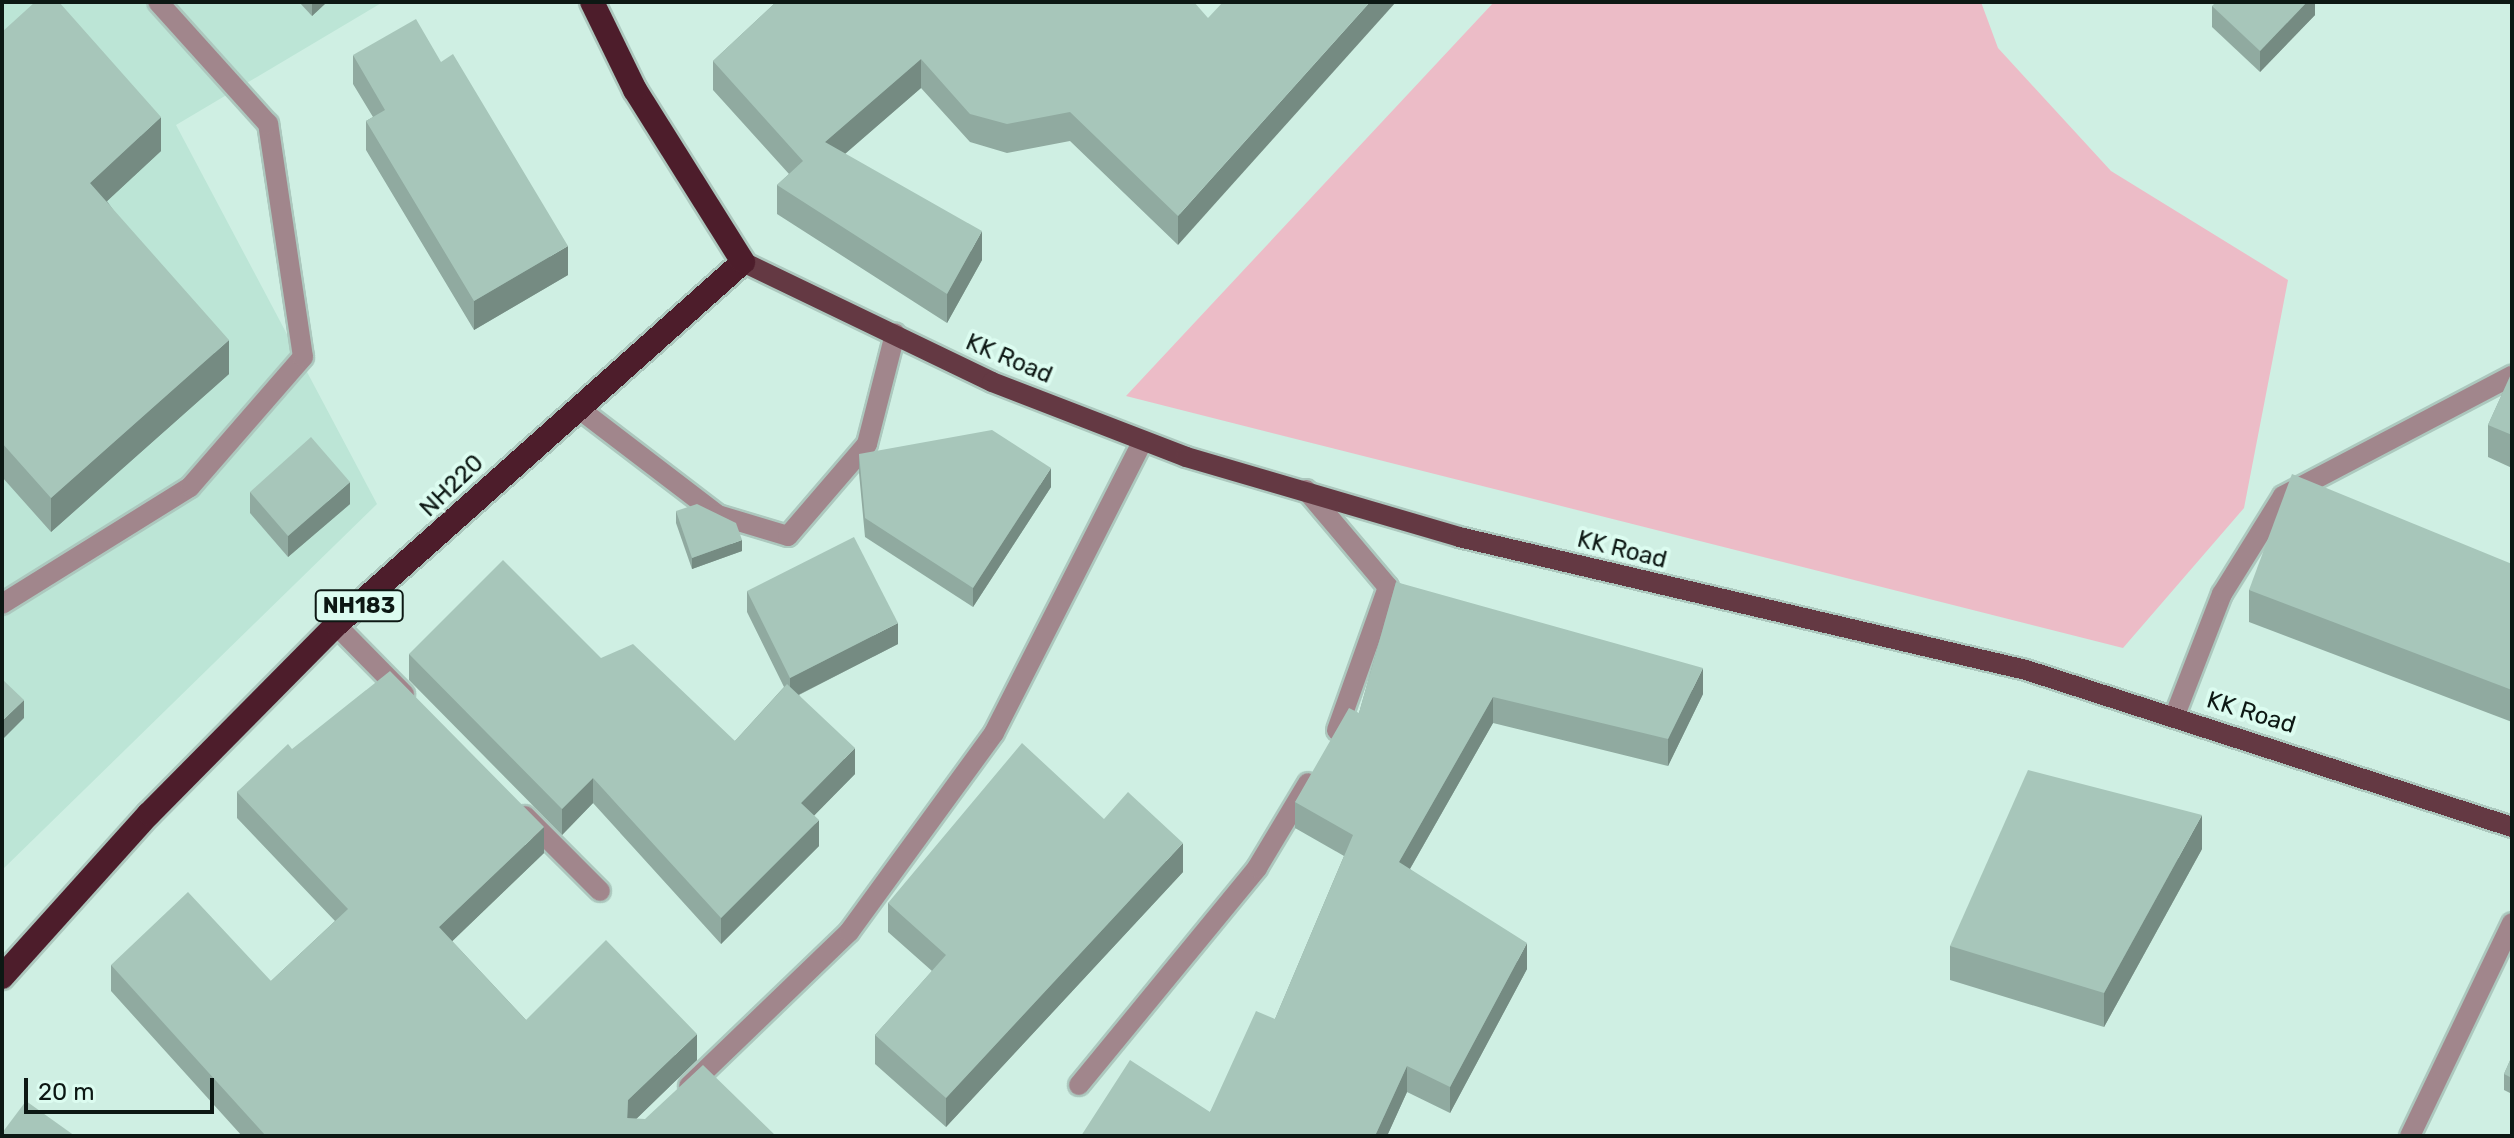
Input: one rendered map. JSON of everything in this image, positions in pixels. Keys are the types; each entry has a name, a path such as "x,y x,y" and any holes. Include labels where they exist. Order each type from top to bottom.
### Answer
{"highway":[{"path":"592,2 635,90 743,262"},
{"name":"NH220","path":"2,977 149,814 336,625 743,262"}],"main road":[{"name":"KK Road","path":"743,262 895,334 1143,441 1459,537 2026,670 2175,715 2512,827"}],"street":[{"path":"2,604 190,487 303,357 268,124 158,2"},
{"path":"578,408 718,515 788,536 867,444 895,334"},
{"path":"2175,715 2222,594 2283,496 2512,376"},
{"path":"671,1104 849,932 994,733 1143,441"},
{"path":"1079,1085 1257,868 1353,701 1388,587 1306,490"},
{"path":"336,625 424,714"},
{"path":"512,802 600,891"},
{"path":"2410,1136 2512,923"}],"shaded area":[{"path":"2,2 383,2 176,125 377,504 2,870"},
{"path":"1494,2 1981,2 1998,48 2111,171 2288,280 2244,508 2123,648 1126,396"}],"building":[{"path":"35,2 59,2 161,117 90,183 229,340 51,498 2,443 2,32"},
{"path":"776,2 1194,2 1208,18 1223,2 1370,2 1178,216 1070,112 1007,124 970,114 921,59 825,142 982,231 947,294 777,185 803,161 713,61"},
{"path":"2216,2 2307,2 2260,51 2212,6"},
{"path":"416,19 441,62 453,54 568,246 474,301 366,121 385,110 353,55"},
{"path":"2512,372 2512,435 2488,425"},
{"path":"992,430 1051,468 973,588 865,518 859,454"},
{"path":"311,437 350,482 288,536 250,492"},
{"path":"2292,474 2512,564 2512,690 2249,590"},
{"path":"697,504 736,523 742,540 692,558 676,511"},
{"path":"854,537 898,623 790,678 747,591"},
{"path":"503,560 601,658 633,644 735,741 787,684 855,748 801,803 819,820 721,918 593,778 562,809 409,654"},
{"path":"1396,582 1703,668 1668,739 1493,697 1399,862 1527,943 1450,1087 1407,1066 1375,1136 1081,1136 1130,1060 1210,1112 1256,1011 1275,1019 1353,835 1295,802 1349,708 1359,713"},
{"path":"390,671 544,827 439,927 526,1020 606,940 697,1034 628,1100 627,1118 645,1119 703,1065 776,1136 266,1136 111,965 188,892 271,981 348,909 237,792 288,744 292,749"},
{"path":"2,679 24,700 2,721"},
{"path":"1022,743 1104,819 1128,792 1183,843 946,1098 875,1035 946,955 888,903"},
{"path":"2028,770 2202,815 2104,993 1950,946"},
{"path":"2512,1056 2512,1078 2504,1074"},
{"path":"26,1101 75,1136 2,1136"}]}
